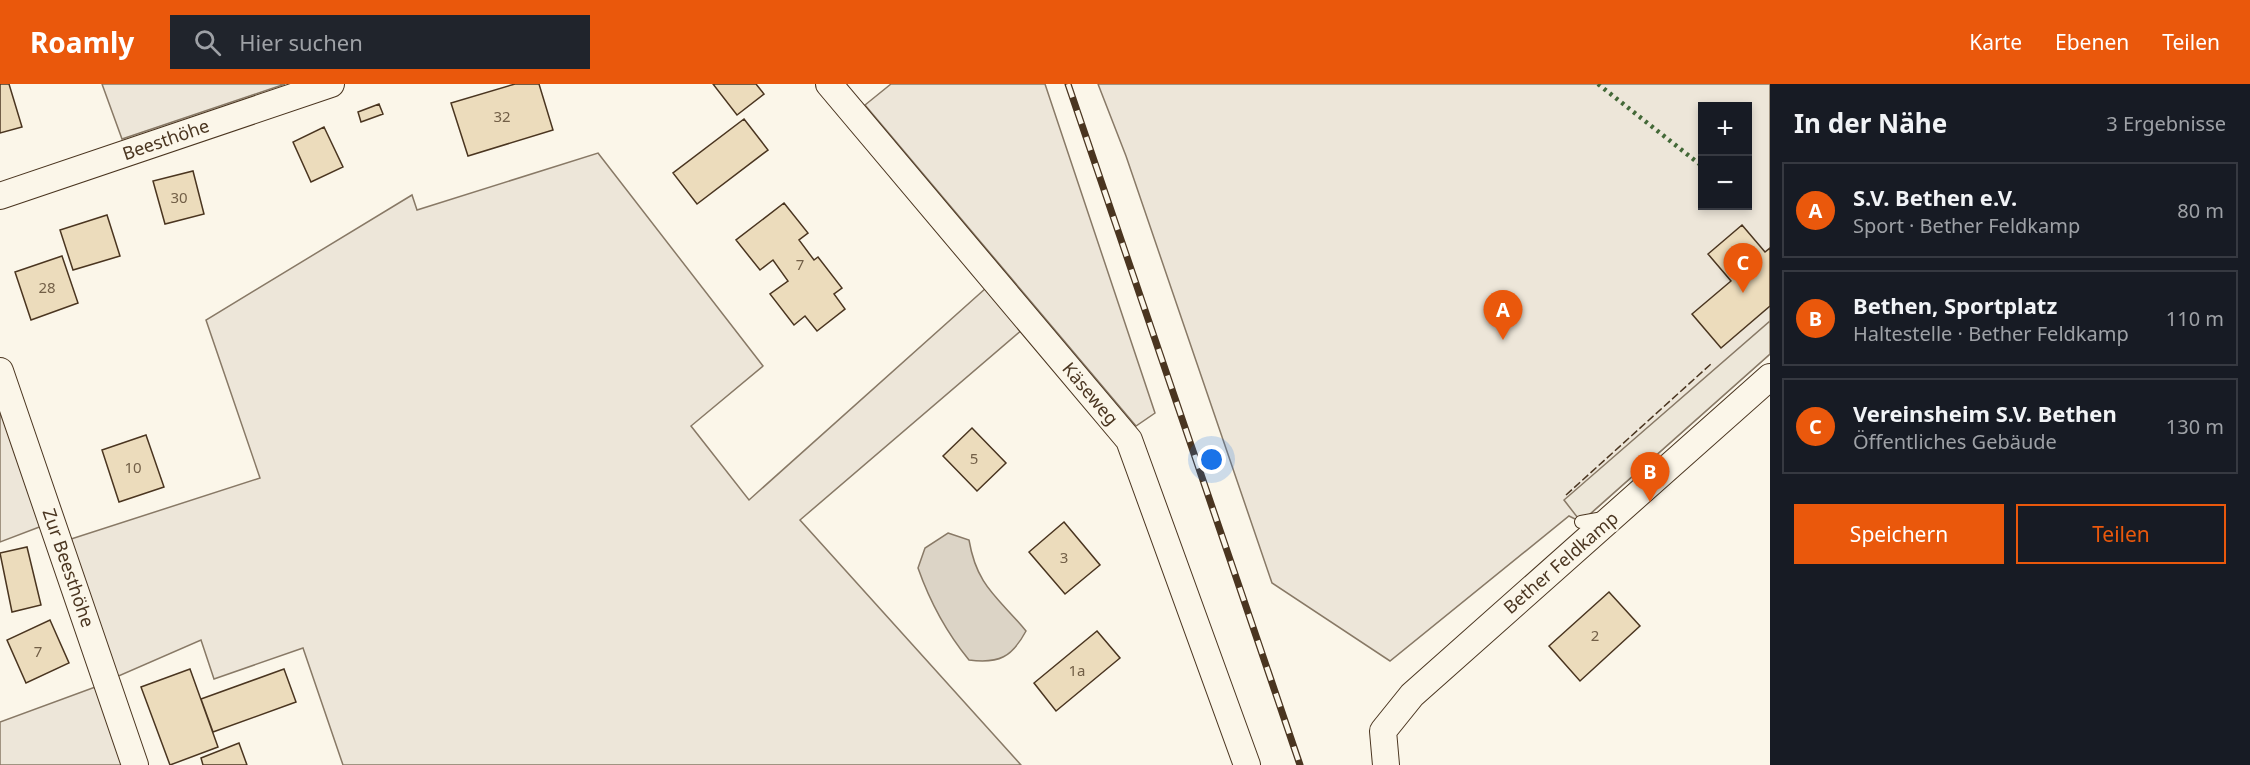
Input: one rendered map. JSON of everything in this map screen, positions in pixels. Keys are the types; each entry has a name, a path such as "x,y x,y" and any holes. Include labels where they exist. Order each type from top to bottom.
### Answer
{"street":[{"name":"Beesthöhe","path":"0,196 331,84"},
{"name":"Käseweg","path":"829,84 1129,440 1247,765"},
{"name":"Zur Beesthöhe","path":"0,371 135,765"},
{"name":"Bether Feldkamp","path":"1386,765 1383,731 1412,695 1770,377"}],"lane":[{"path":"1581,522 1616,515"}],"shaded area":[{"path":"102,84 285,84 122,139"},
{"path":"891,84 1045,84 1155,413 1136,426 865,105"},
{"path":"1098,84 1770,84 1770,354 1581,522 1569,516 1390,661 1272,583 1126,156"},
{"path":"598,153 763,366 691,426 749,500 986,288 1023,329 800,520 1021,765 343,765 303,648 214,679 201,640 114,678 68,540 260,478 206,320 412,195 417,210"},
{"path":"1770,321 1770,354 1581,522 1564,500"},
{"path":"3,414 42,526 0,542 0,416"},
{"path":"948,533 969,540 977,569 983,580 1026,631 1010,653 1004,657 989,661 969,660 946,628 928,593 918,568 925,548"},
{"path":"98,686 124,765 0,765 0,722"}],"building":[{"path":"0,84 9,84 22,127 0,133"},
{"path":"515,84 539,84 553,130 468,156 451,103"},
{"path":"713,84 756,84 764,94 737,115"},
{"path":"379,104 383,114 361,122 358,112"},
{"path":"744,119 768,150 697,204 673,173"},
{"path":"324,127 343,167 311,182 293,142"},
{"path":"193,171 204,214 165,224 153,181"},
{"path":"784,203 808,233 799,240 814,260 818,257 842,288 834,294 845,309 817,331 805,316 794,325 770,294 788,281 773,260 760,270 736,240"},
{"path":"107,215 120,256 73,270 60,230"},
{"path":"1742,225 1765,252 1770,248 1770,306 1721,348 1692,314 1731,281 1708,254"},
{"path":"62,256 78,303 31,320 15,272"},
{"path":"972,428 1006,463 977,491 943,456"},
{"path":"146,435 164,487 119,502 102,450"},
{"path":"1064,522 1100,565 1065,594 1029,552"},
{"path":"27,547 41,605 12,612 0,553"},
{"path":"1609,592 1640,626 1580,681 1549,646"},
{"path":"50,620 69,663 26,683 7,640"},
{"path":"1097,631 1120,658 1056,711 1034,683"},
{"path":"190,669 218,747 170,765 141,687"},
{"path":"284,669 296,702 213,732 201,699"},
{"path":"239,743 247,765 203,765 201,758"}],"railway":[{"path":"1068,84 1300,765"}],"hedge":[{"path":"1598,84 1698,163"}],"fence":[{"path":"1566,495 1712,363"}],"place":[{"name":"Vereinsheim S.V. Bethen","path":"1743,293"},
{"name":"S.V. Bethen e.V.","path":"1503,340"},
{"name":"Bethen, Sportplatz","path":"1650,502"}]}
